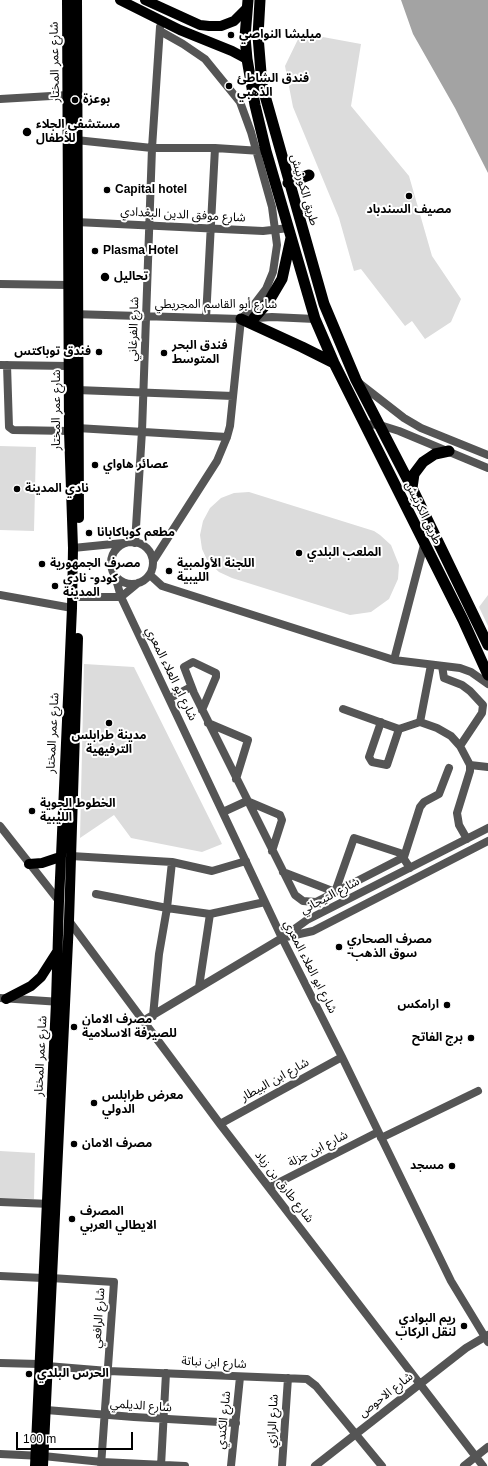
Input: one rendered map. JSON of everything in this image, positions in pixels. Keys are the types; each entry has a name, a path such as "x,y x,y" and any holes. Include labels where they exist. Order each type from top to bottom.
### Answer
{"highway":[{"name":"طريق الكورنيش","path":"260,0 258,36 262,85 288,183 324,304 356,380"},
{"name":"طريق الكورنيش","path":"247,4 245,37 247,59 261,151 290,232 315,320 334,364"},
{"path":"288,183 308,175"},
{"path":"254,318 269,301 282,279 290,232"},
{"path":"241,319 302,346 334,364"},
{"name":"طريق الكرنيش","path":"334,364 424,546 463,620 488,675"},
{"name":"طريق الكرنيش","path":"356,380 412,488 488,645"},
{"path":"412,488 414,474 422,462 435,454 449,451"}],"main road":[{"name":"شارع عمر المختار","path":"61,1002 58,951 59,901 66,856 76,597 73,429 69,366 73,314 76,222 76,140 72,48 67,0"},
{"name":"شارع عمر المختار","path":"73,429 77,390 73,314 69,285 68,95 76,0"},
{"path":"120,0 160,26 232,51 247,59"},
{"path":"145,0 200,25 210,26 221,26 234,21 247,4"},
{"name":"شارع عمر المختار","path":"40,1459 50,1204 61,1002 68,921 66,856 72,608 76,597"},
{"path":"29,864 42,863 66,856"},
{"path":"3,999 31,986 41,977 58,951"},
{"name":"شارع عمر المختار","path":"35,1466 40,1459 46,1410 43,1365"}],"street":[{"name":"شارع الفرغاني","path":"135,542 142,431 152,148 160,26"},
{"path":"76,597 121,597 150,575 153,561 217,461 227,437 241,319 258,300 273,272 276,256 276,230 261,151 240,102 219,74 205,59 160,26"},
{"path":"0,99 68,95"},
{"path":"76,140 152,148 215,148 261,151"},
{"path":"206,318 215,148"},
{"name":"شارع موفق الدين البغدادي","path":"76,222 263,231 276,230 290,232"},
{"path":"0,284 69,285"},
{"name":"شارع أبو القاسم المجريطي","path":"73,314 241,319 272,317 315,320"},
{"path":"69,366 3,365 9,427 14,430 73,429 142,431 227,437"},
{"path":"356,380 404,418 428,430 488,455"},
{"path":"77,390 233,396"},
{"path":"364,424 380,425 449,451 488,468"},
{"path":"470,460 473,449"},
{"path":"76,548 135,542 149,551 153,561"},
{"path":"126,543 120,546 112,556 112,570 115,576 125,583 138,584"},
{"path":"394,660 424,546"},
{"path":"150,575 162,586 394,660 431,664 471,672 488,684"},
{"name":"شارع ابو العلاء المعري","path":"115,576 121,597 282,938 342,1057 451,1281 486,1334"},
{"path":"0,595 72,608"},
{"path":"202,710 216,677 216,673 193,662 184,667 184,671 191,688 294,895 303,901 316,902 404,857 420,807 424,802 439,794 449,768"},
{"path":"420,722 424,710 431,664"},
{"path":"442,666 444,678 462,685 483,705 482,713 460,746"},
{"path":"170,698 191,688"},
{"path":"344,709 399,729 420,722 437,728 451,736 460,746 470,765 470,771 457,813 459,825 466,839"},
{"path":"381,722 369,757 372,762 387,765 399,729"},
{"path":"208,723 248,740 236,779"},
{"path":"470,765 488,767"},
{"path":"223,812 247,801 282,817 272,851"},
{"path":"0,826 59,901"},
{"name":"شارع التيجاني","path":"282,938 307,920 488,828"},
{"path":"335,892 354,838 400,853 410,868"},
{"name":"شارع التيجاني","path":"282,938 313,931 423,873 488,841"},
{"path":"66,856 172,862 212,871 246,861"},
{"path":"153,1016 159,954 167,908 172,862"},
{"path":"419,864 423,873"},
{"path":"283,872 335,892"},
{"path":"96,894 167,908 210,914 265,902"},
{"path":"357,895 362,905"},
{"path":"199,988 210,914"},
{"name":"شارع طارق بن زياد","path":"68,921 220,1124 484,1466"},
{"path":"143,1021 282,938"},
{"path":"3,999 61,1002"},
{"name":"شارع ابن البيطار","path":"220,1124 342,1057"},
{"name":"شارع ابن جزلة","path":"270,1187 379,1135 478,1091"},
{"path":"0,1202 50,1204"},
{"path":"0,1276 47,1278"},
{"name":"شارع الرافعي","path":"47,1278 114,1282 102,1464"},
{"name":"شارع الاحوص","path":"315,1466 420,1383 486,1334"},
{"name":"شارع ابن نباتة","path":"0,1363 108,1371 307,1379 356,1434 382,1466"},
{"path":"161,1465 166,1373"},
{"name":"شارع الكندي","path":"231,1466 240,1377"},
{"name":"شارع الرازي","path":"282,1466 288,1378"},
{"name":"شارع الديلمي","path":"46,1410 236,1423"},
{"path":"464,1466 488,1447"},
{"path":"0,1454 102,1464 185,1466"}],"shaded area":[{"path":"401,0 488,0 488,173 455,108 413,34"},
{"path":"301,33 361,44 351,106 409,176 432,256 461,299 451,322 425,339 412,321 405,326 361,269 354,271 339,218 293,107 285,66"},
{"name":"نادي المدينة","path":"0,446 36,447 34,531 0,530"},
{"name":"الملعب البلدي","path":"249,492 374,531 380,535 391,545 399,565 398,579 389,599 371,612 350,615 232,578 219,572 208,562 202,549 200,535 203,521 210,508 221,498 234,493"},
{"path":"488,595 488,626 479,607"},
{"path":"84,664 134,667 222,844 202,852 131,838 114,815 80,838"},
{"path":"0,1151 35,1153 34,1199 0,1198"}],"place":[{"name":"ميليشا النواصي","path":"231,35"},
{"name":"فندق الشاطئ الذهبي","path":"229,86"},
{"name":"بوعزة","path":"75,100"},
{"name":"مستشفى الجلاء للأطفال","path":"27,132"},
{"name":"Capital hotel","path":"107,190"},
{"name":"مصيف السندباد","path":"409,196"},
{"name":"Plasma Hotel","path":"95,251"},
{"name":"تحاليل","path":"105,277"},
{"name":"فندق توباكتس","path":"99,352"},
{"name":"فندق البحر المتوسط","path":"164,353"},
{"name":"عصائر هاواي","path":"95,465"},
{"name":"نادي المدينة","path":"17,489"},
{"name":"مطعم كوباكابانا","path":"89,533"},
{"name":"الملعب البلدي","path":"299,553"},
{"name":"مصرف الجمهورية","path":"42,564"},
{"name":"اللجنة الأولمبية الليبية","path":"169,571"},
{"name":"كودو- نادي المدينة","path":"55,586"},
{"name":"مدينة طرابلس الترفيهية","path":"109,723"},
{"name":"الخطوط الجوية الليبية","path":"32,811"},
{"name":"مصرف الصحاري -سوق الذهب","path":"339,947"},
{"name":"ارامكس","path":"447,1005"},
{"name":"مصرف الامان للصيرفة الاسلامية","path":"74,1027"},
{"name":"برج الفاتح","path":"471,1038"},
{"name":"معرض طرابلس الدولي","path":"94,1103"},
{"name":"مصرف الامان","path":"74,1144"},
{"name":"مسجد","path":"452,1166"},
{"name":"المصرف الايطالي العربي","path":"72,1219"},
{"name":"ريم البوادي لنقل الركاب","path":"464,1326"},
{"name":"الحرس البلدي","path":"29,1374"}]}
